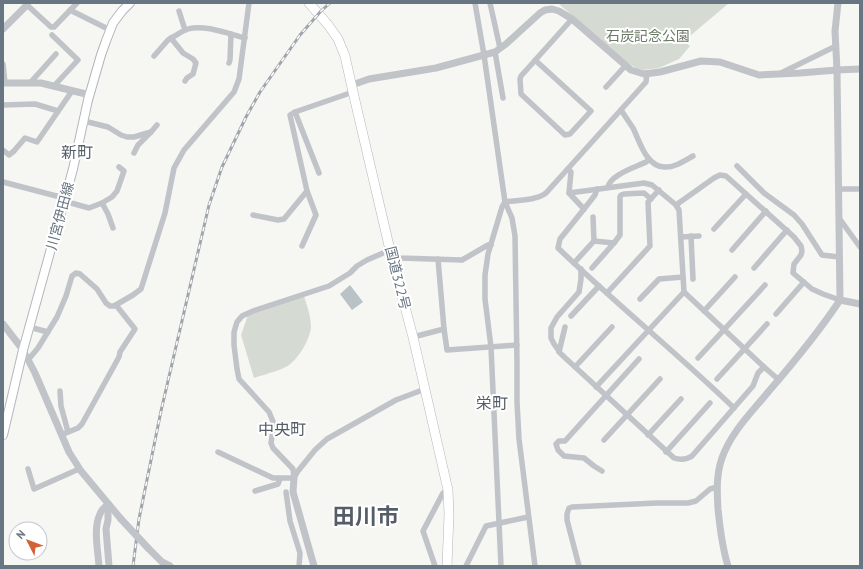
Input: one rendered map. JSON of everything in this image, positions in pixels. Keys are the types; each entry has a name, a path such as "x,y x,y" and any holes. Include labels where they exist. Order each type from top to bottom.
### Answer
{"highway":[{"name":"国道322号","path":"309,3 338,39 345,56 390,250 413,337 448,490 450,514 447,566"}],"main road":[{"name":"川宮伊田線","path":"3,435 23,350 64,200 90,95 110,30 113,23 127,4"}],"street":[{"path":"3,29 26,4 51,27 54,27 77,3"},
{"path":"28,360 48,332 66,296 72,276 76,273 80,274 97,289 106,303 110,306 116,305 140,289 165,213 174,168 184,150 234,92 239,78 249,3"},
{"path":"475,3 505,202 512,218 515,236 517,409 519,439 535,566"},
{"path":"490,3 498,50 503,98"},
{"path":"726,565 720,532 717,488 718,472 722,458 734,434 779,380 828,318 840,300 837,70 835,30 838,3"},
{"path":"302,246 316,215 307,191 290,115 352,89 369,79 436,68 498,50 545,10 552,9 559,11 572,19 631,70 644,74 660,72 702,61 720,62 759,75 860,69"},
{"path":"70,10 110,30"},
{"path":"179,11 185,30"},
{"path":"535,60 591,111 570,134 565,135 521,94 520,79 521,76 535,60 572,19"},
{"path":"154,56 168,40 191,28 199,27 245,38"},
{"path":"229,63 232,34"},
{"path":"52,35 78,60 54,86"},
{"path":"171,38 182,53 193,59 196,63 193,74 185,81"},
{"path":"779,74 836,46"},
{"path":"30,83 56,54"},
{"path":"3,64 4,83 42,83 90,95"},
{"path":"606,87 626,65"},
{"path":"505,202 532,199 546,193 646,82 647,73"},
{"path":"3,150 8,155 14,151 25,138 37,142 72,91"},
{"path":"3,105 35,104 58,111"},
{"path":"621,110 632,127 646,157 649,160 663,167 673,165 693,156"},
{"path":"295,112 319,173"},
{"path":"84,121 108,127 127,137 134,137 151,132"},
{"path":"134,153 138,145 157,125"},
{"path":"608,187 608,184 616,176 649,160"},
{"path":"737,166 764,192 794,215 802,224 822,255 839,257"},
{"path":"3,182 89,208 112,197 117,191 124,171 119,167"},
{"path":"568,169 571,172 569,193 584,209"},
{"path":"676,205 714,178 720,175 726,176 787,230 801,246 801,255 794,264 793,273 812,289 840,300 860,304"},
{"path":"569,193 644,183 652,185 676,205 679,210 684,292 779,380"},
{"path":"597,189 595,195 560,239 558,248 734,408"},
{"path":"838,189 860,189"},
{"path":"608,293 650,246 648,202 659,190"},
{"path":"253,214 278,220 284,219 307,191"},
{"path":"592,268 620,235 621,195 644,193 651,198"},
{"path":"714,229 746,194"},
{"path":"501,566 490,347 485,299 485,275 488,254 502,207 505,202"},
{"path":"102,203 113,228"},
{"path":"732,250 766,212"},
{"path":"574,263 594,241 593,217"},
{"path":"838,218 860,247"},
{"path":"754,268 787,230"},
{"path":"691,236 693,278"},
{"path":"681,237 699,236"},
{"path":"594,241 614,243"},
{"path":"314,566 293,492 293,469 273,448 271,443 274,424 269,412 239,379 236,369 234,345 234,332 237,322 242,316 253,311 329,286 367,260 390,250 400,258 462,260 488,245 491,245"},
{"path":"438,259 447,350 517,345"},
{"path":"581,269 579,292 557,318 551,328 551,338 559,352 575,368 674,458 679,460 688,459 692,456 753,386 758,373 764,367"},
{"path":"704,311 735,276"},
{"path":"640,299 659,278 683,277"},
{"path":"776,314 804,282"},
{"path":"698,358 764,285"},
{"path":"572,316 599,286"},
{"path":"596,387 684,292"},
{"path":"65,433 78,428 82,424 119,358 120,352 135,329 116,305"},
{"path":"3,324 23,350 65,433"},
{"path":"717,379 767,324"},
{"path":"29,327 48,332"},
{"path":"559,352 565,327"},
{"path":"575,368 612,327"},
{"path":"413,337 444,329"},
{"path":"602,471 584,458 564,456 558,450 556,444 559,441 565,441 639,359"},
{"path":"604,440 660,379"},
{"path":"294,478 315,450 327,439 396,400 425,389"},
{"path":"60,391 61,406 69,452 79,469 121,519 148,548 162,562 170,566"},
{"path":"648,435 681,399"},
{"path":"666,452 710,403"},
{"path":"218,452 273,478 294,478"},
{"path":"28,469 34,490 79,469"},
{"path":"255,491 278,484 280,479"},
{"path":"579,566 568,520 567,514 569,508 657,503 688,503 696,501 710,489 717,488"},
{"path":"435,566 424,531 443,493 448,490"},
{"path":"286,492 290,521 300,553 299,566"},
{"path":"99,566 96,537 97,526 100,514 108,504"},
{"path":"108,504 108,520 106,529 109,566"},
{"path":"466,566 486,526 528,517"}],"green space":[{"name":"石炭記念公園","path":"558,3 729,3 684,41 690,46 679,59 659,68 643,70 636,68 619,57"},
{"path":"304,296 310,315 311,327 309,337 297,358 286,367 254,378 241,335 248,315"}],"shaded area":[{"path":"350,285 363,302 352,310 340,294"}],"railway":[{"path":"133,566 139,519 161,411 209,205 222,167 260,92 300,35 330,3"}],"district":[{"name":"新町","path":"77,152"},
{"name":"栄町","path":"492,403"},
{"name":"中央町","path":"282,429"},
{"name":"田川市","path":"366,516"}]}
